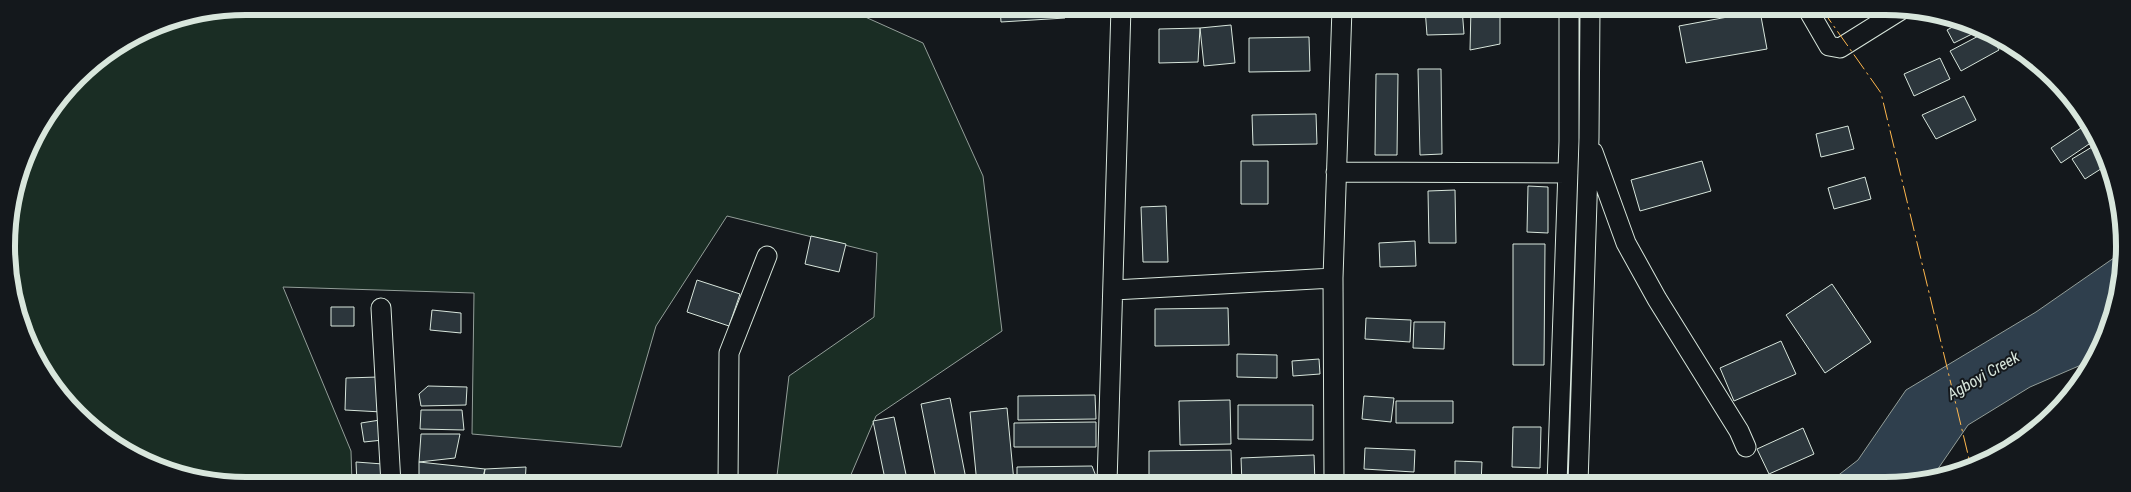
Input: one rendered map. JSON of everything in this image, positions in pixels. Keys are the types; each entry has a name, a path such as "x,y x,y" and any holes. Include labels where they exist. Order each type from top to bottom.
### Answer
{"street":[{"path":"1107,477 1121,15"},
{"path":"1334,477 1333,278 1342,15"},
{"path":"1557,477 1568,173 1569,15"},
{"path":"1578,477 1590,15"},
{"path":"1811,15 1828,46 1840,48 1893,15"},
{"path":"1588,138 1626,243 1657,299 1739,431 1746,447"},
{"path":"1336,172 1568,173"},
{"path":"728,477 729,353 767,256"},
{"path":"1114,290 1333,278"},
{"path":"381,308 391,477"}],"green space":[{"path":"231,15 861,15 923,43 983,176 1002,331 876,416 850,477 777,477 789,376 874,317 877,253 727,216 656,326 621,447 472,434 474,293 283,287 351,451 352,477 231,477 201,473 172,465 130,446 105,429 72,398 46,362 27,320 19,291 15,261 15,231 19,201 27,172 46,130 72,94 105,63 130,46 172,27 201,19"}],"water":[{"name":"Agboyi Creek","path":"2116,256 2112,291 2104,320 2084,364 2030,387 1968,425 1936,471 1900,477 1836,477 1858,460 1906,390 2036,312"}],"building":[{"path":"953,15 953,17 912,16"},
{"path":"1001,15 1065,15 1065,18 1001,22"},
{"path":"1426,15 1463,15 1464,34 1427,35"},
{"path":"1471,15 1500,15 1500,44 1470,50"},
{"path":"1738,15 1761,15 1767,49 1686,63 1679,26"},
{"path":"1231,25 1235,63 1204,66 1200,28"},
{"path":"1955,26 1974,33 1954,43 1947,30"},
{"path":"1200,28 1198,62 1159,63 1159,29"},
{"path":"1979,36 1996,44 1999,50 1961,71 1950,51"},
{"path":"1309,37 1310,71 1249,72 1249,38"},
{"path":"1940,58 1950,79 1914,96 1904,74"},
{"path":"1418,69 1441,69 1442,154 1420,155"},
{"path":"1376,74 1398,74 1397,155 1375,155"},
{"path":"1964,96 1976,120 1936,139 1922,115"},
{"path":"1316,114 1317,144 1253,145 1252,115"},
{"path":"1848,126 1854,149 1821,157 1816,134"},
{"path":"2083,127 2091,143 2061,163 2051,148"},
{"path":"2093,146 2102,168 2085,179 2072,159"},
{"path":"1241,161 1268,161 1268,204 1241,204"},
{"path":"1702,161 1711,191 1640,211 1631,180"},
{"path":"1865,177 1871,199 1834,209 1828,188"},
{"path":"1528,186 1548,187 1548,233 1527,232"},
{"path":"1455,190 1456,243 1429,243 1428,191"},
{"path":"1166,206 1168,262 1143,262 1141,207"},
{"path":"811,236 846,244 839,272 805,264"},
{"path":"1415,241 1416,266 1380,267 1379,243"},
{"path":"1513,244 1545,244 1544,365 1513,365"},
{"path":"697,280 740,294 729,326 687,312"},
{"path":"1832,284 1871,342 1825,373 1786,315"},
{"path":"331,307 354,307 354,326 331,326"},
{"path":"1228,308 1229,345 1155,346 1155,309"},
{"path":"432,310 461,313 461,333 430,330"},
{"path":"1366,318 1411,320 1410,342 1365,339"},
{"path":"1414,322 1445,322 1444,349 1413,348"},
{"path":"1781,341 1796,374 1734,401 1720,368"},
{"path":"1237,354 1277,355 1277,378 1237,377"},
{"path":"1319,359 1320,374 1293,376 1292,361"},
{"path":"378,377 382,412 345,410 346,378"},
{"path":"428,386 467,387 466,405 421,406 419,394"},
{"path":"1095,395 1096,419 1018,420 1018,396"},
{"path":"1364,396 1394,398 1391,422 1362,419"},
{"path":"950,398 966,477 936,477 921,404"},
{"path":"1230,400 1231,444 1180,445 1179,401"},
{"path":"1396,401 1453,401 1453,423 1396,423"},
{"path":"1238,405 1313,405 1313,440 1238,439"},
{"path":"1007,408 1014,477 976,477 970,412"},
{"path":"421,410 462,410 464,430 420,429"},
{"path":"894,417 907,477 885,477 873,421"},
{"path":"380,420 383,440 364,442 361,423"},
{"path":"1096,422 1096,447 1014,447 1014,423"},
{"path":"1513,427 1541,427 1540,468 1512,467"},
{"path":"1803,428 1814,454 1769,474 1757,449"},
{"path":"421,434 460,434 455,458 419,462"},
{"path":"1365,448 1415,450 1414,472 1364,469"},
{"path":"1231,450 1232,477 1149,477 1149,451"},
{"path":"1314,455 1315,477 1242,477 1241,458"},
{"path":"1455,461 1482,462 1481,477 1455,477"},
{"path":"356,462 383,464 383,477 357,477"},
{"path":"419,462 485,469 483,477 419,477"},
{"path":"1092,466 1096,477 1017,477 1017,467"},
{"path":"526,467 525,477 484,477 485,469"},
{"path":"714,475 714,477 651,476"}],"power":[{"path":"1826,15 1881,93 1969,461"}]}
